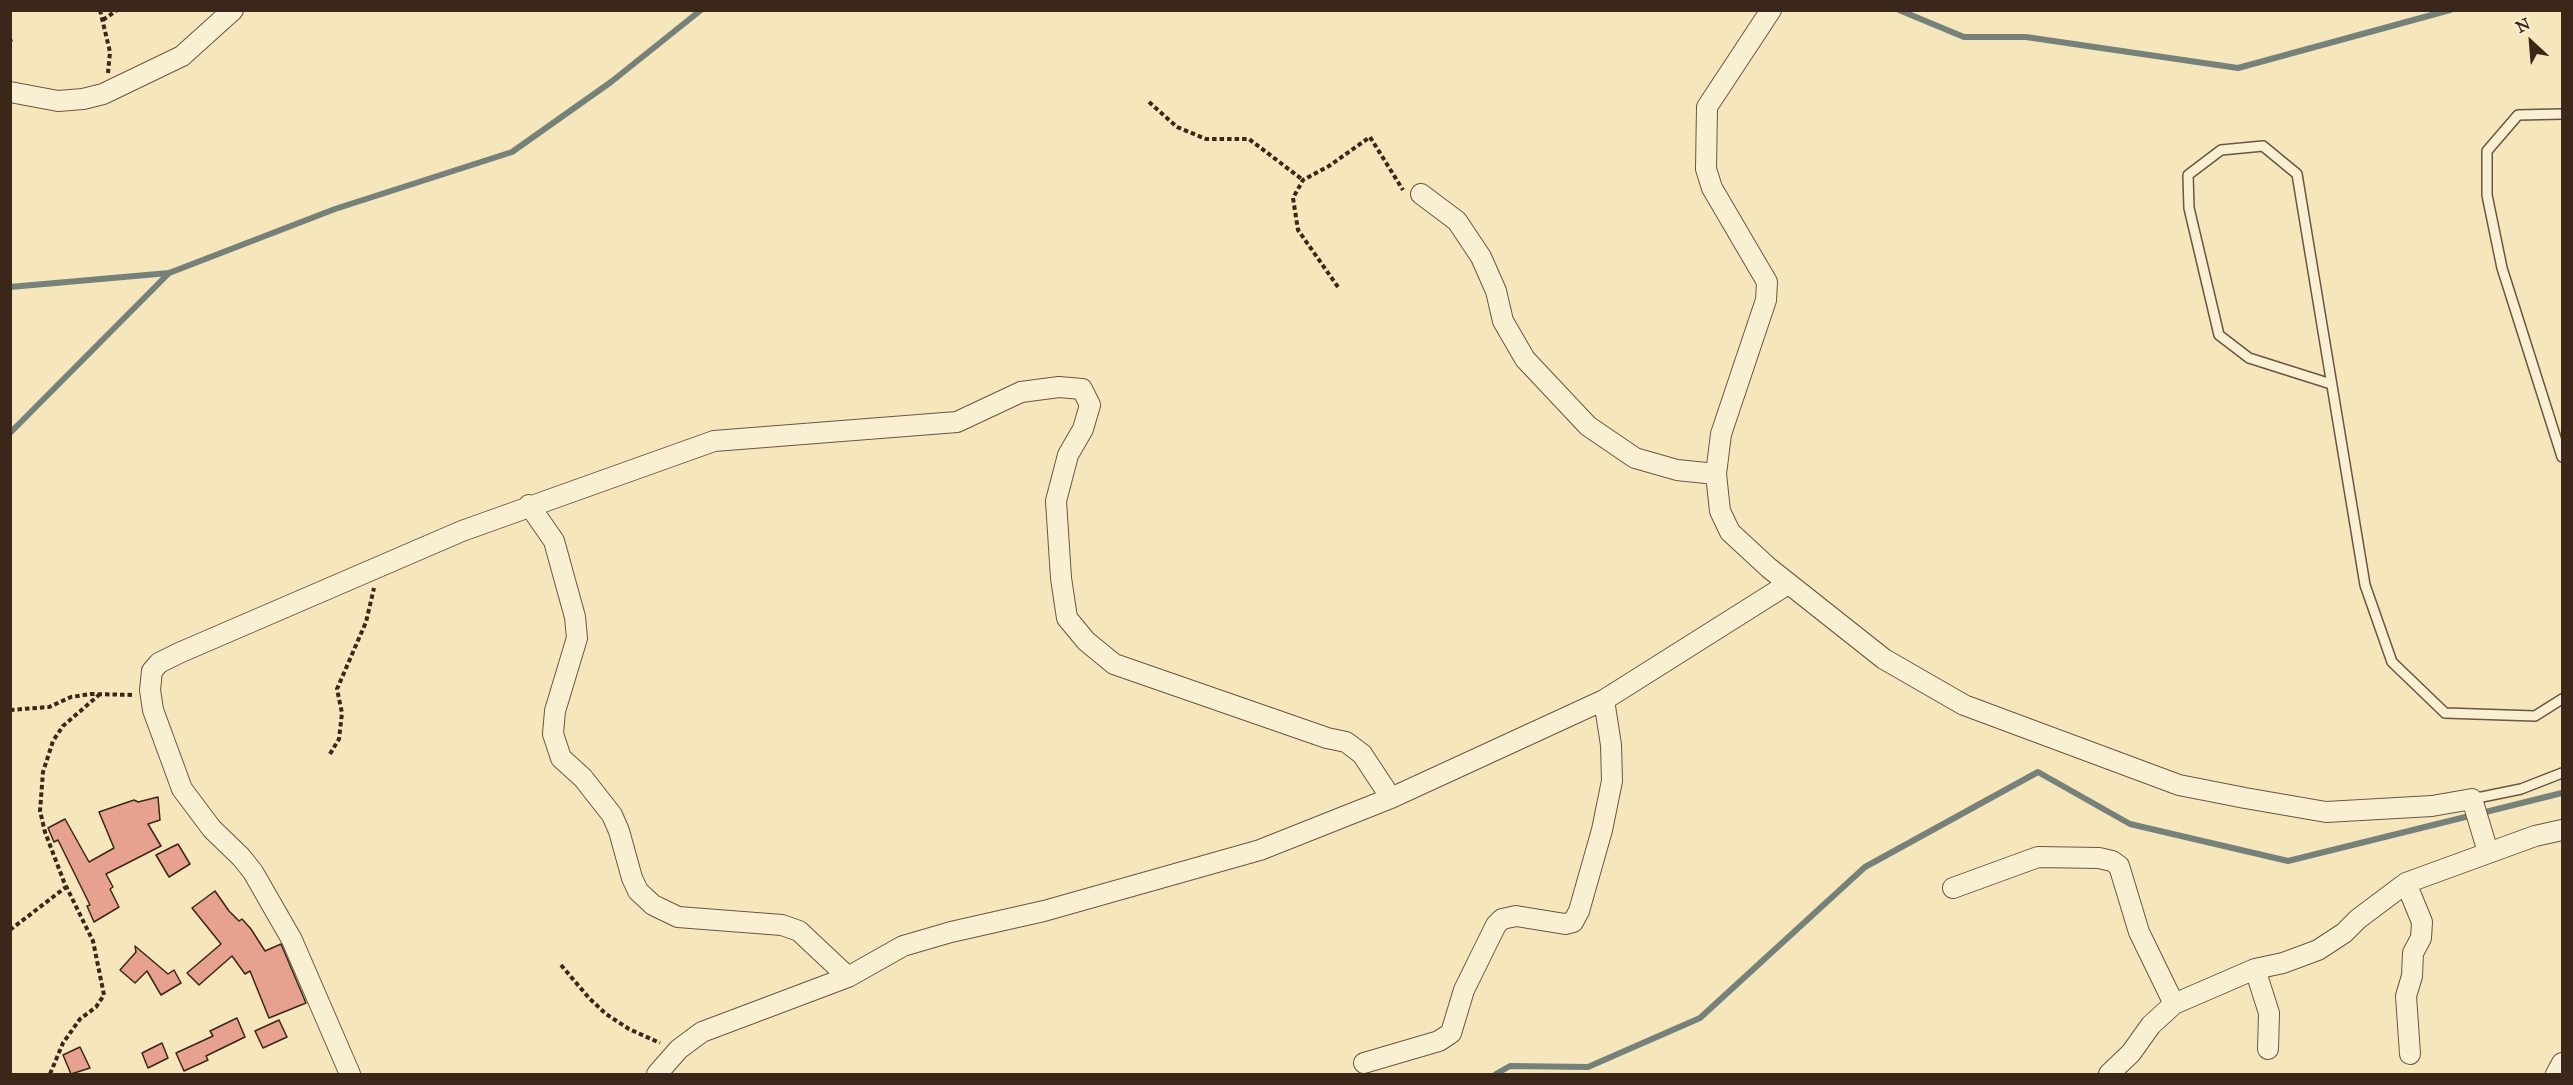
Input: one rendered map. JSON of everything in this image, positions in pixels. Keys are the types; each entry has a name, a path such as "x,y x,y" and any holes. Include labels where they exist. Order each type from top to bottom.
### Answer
{"street":[{"path":"10,92 58,101 83,99 103,94 182,56 233,10"},
{"path":"1771,10 1707,107 1706,169 1712,188 1767,282 1766,300 1721,434 1716,474 1720,511 1730,532 1788,584 1884,659 1964,705 2179,785 2326,812 2432,806 2472,799 2488,852"},
{"path":"1421,194 1457,221 1481,257 1496,291 1503,321 1524,359 1588,426 1635,458 1677,470 1716,474"},
{"path":"350,1074 292,940 258,882 241,857 212,829 182,789 153,710 152,671 159,663 379,567 529,505 714,441 957,422 1021,392 1059,387 1082,389 1090,405 1083,429 1068,455 1056,501 1061,578 1067,618 1086,641 1114,664 1327,738 1346,742 1362,754 1391,798"},
{"path":"529,505 554,542 575,616 577,638 555,711 553,734 561,758 583,778 612,815 620,831 632,878 638,891 653,905 678,917 782,925 799,931 848,977"},
{"path":"657,1074 678,1050 702,1032 848,977 903,946 951,932 1044,911 1260,850 1391,798 1604,700 1788,584"},
{"path":"1364,1063 1439,1041 1451,1033 1464,990 1496,925 1502,919 1516,916 1544,922 1565,924 1573,922 1579,911 1602,830 1612,781 1611,745 1604,700"},
{"path":"2109,1074 2131,1053 2151,1025 2174,1004 2255,969 2283,963 2330,943 2406,883 2488,852 2562,830"},
{"path":"1953,888 2037,857 2099,858 2112,861 2119,866 2139,932 2174,1004"},
{"path":"2406,883 2422,922 2421,939 2414,952 2412,975 2406,996 2410,1054"},
{"path":"2255,969 2269,1013 2268,1049"},
{"path":"2556,1074 2562,1063"}],"lane":[{"path":"2562,114 2518,116 2487,152 2487,195 2502,268 2562,458"},
{"path":"2331,384 2249,358 2219,335 2189,208 2188,175 2221,150 2263,146 2297,174 2365,585 2392,662 2445,713 2535,716 2562,699"},
{"path":"2472,799 2521,789 2562,773"}],"path":[{"path":"100,10 110,52 103,94"},
{"path":"103,20 117,10"},
{"path":"1149,102 1177,127 1206,139 1249,139 1303,180"},
{"path":"1338,286 1298,230 1293,198 1303,180 1329,166 1370,137 1402,190 1421,194"},
{"path":"330,754 339,739 342,713 337,689 366,622 379,567"},
{"path":"50,1074 63,1043 80,1019 96,1007 104,995 93,941 66,887 45,832 40,811 43,772 53,741 63,726 100,694"},
{"path":"10,710 49,707 71,697 100,694 151,694"},
{"path":"10,930 66,887"},
{"path":"561,966 606,1014 638,1033 678,1050"}],"building":[{"path":"158,797 160,820 148,824 161,846 106,874 119,907 94,922 87,906 90,905 58,840 54,842 48,828 65,819 89,862 114,848 99,812 134,800 138,802"},
{"path":"178,844 190,864 169,877 156,855"},
{"path":"215,891 229,911 239,921 242,919 251,929 265,951 281,944 306,1003 269,1018 250,971 245,974 232,956 199,985 187,973 221,944 192,908"},
{"path":"135,946 168,974 174,970 181,983 161,995 147,971 135,983 120,970 136,952"},
{"path":"237,1018 245,1037 206,1056 208,1060 184,1071 176,1053 213,1036 210,1031"},
{"path":"279,1020 287,1037 263,1048 255,1031"},
{"path":"162,1043 168,1058 148,1068 142,1053"},
{"path":"80,1047 90,1068 71,1074 63,1055"}],"waterway":[{"path":"10,287 169,273 335,209 512,152 611,82 701,10"},
{"path":"1899,10 1964,37 2026,37 2238,68 2450,10"},
{"path":"10,433 169,273"},
{"path":"1496,1074 1510,1066 1588,1067 1700,1018 1865,867 2038,772 2130,824 2288,861 2562,793"}]}
